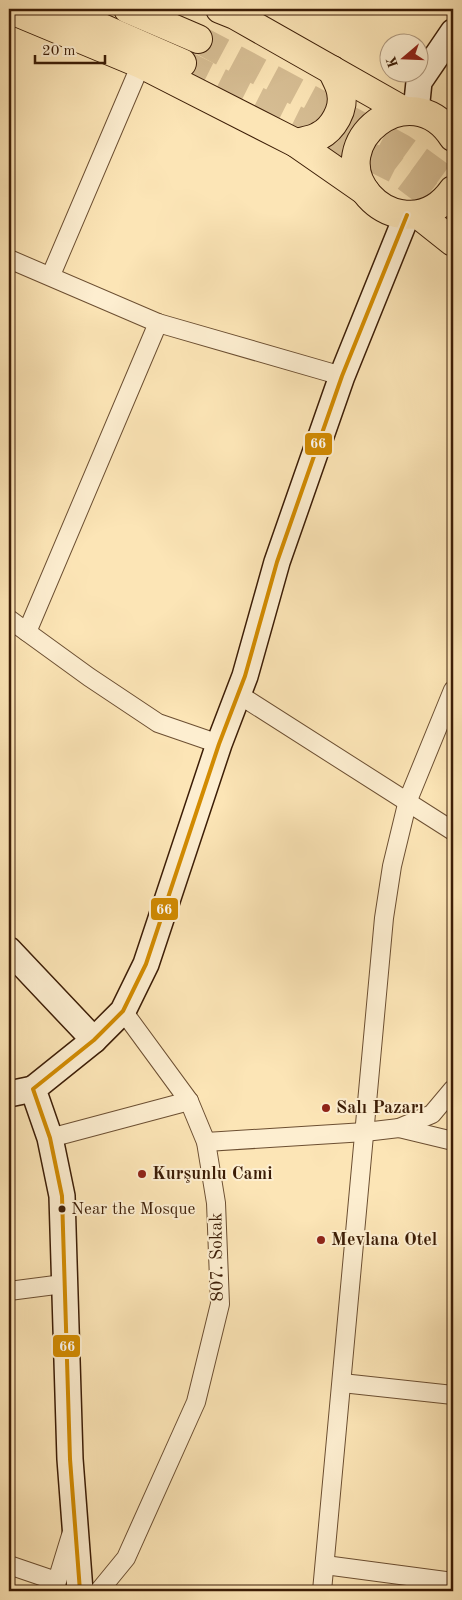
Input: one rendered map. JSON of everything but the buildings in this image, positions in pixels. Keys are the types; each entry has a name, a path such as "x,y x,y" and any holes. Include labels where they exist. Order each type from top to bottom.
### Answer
{"main road":[{"path":"9,9 141,64 296,144 364,191 376,204 391,212 414,215 434,209 446,200 453,190"},
{"path":"59,9 182,63"},
{"path":"128,9 198,39"},
{"path":"220,9 235,15 332,70 410,111 433,117 451,129"},
{"path":"296,144 318,137 329,128 336,118 342,93 332,70"},
{"path":"364,191 359,179 357,166 357,152 362,140 379,120 391,114 410,111"},
{"path":"414,215 453,242"}],"street":[{"path":"410,111 419,82 453,32"},
{"path":"51,276 141,64"},
{"path":"9,1094 33,1089 94,1040 123,1011 146,964 219,744 238,694 277,562 342,376 414,215"},
{"path":"9,260 51,276 158,323 342,376"},
{"path":"26,632 158,323"},
{"path":"9,619 88,677 158,723 219,744"},
{"path":"322,1591 384,918 392,866 408,800 453,690"},
{"path":"238,694 408,800 453,831"},
{"path":"9,950 94,1040"},
{"name":"807. Sokak","path":"99,1591 126,1558 196,1402 220,1304 216,1203 206,1142 189,1101 123,1011"},
{"path":"33,1089 50,1138 62,1196 63,1284 70,1459 80,1591"},
{"path":"206,1142 365,1132 399,1128 432,1114 453,1089"},
{"path":"50,1138 189,1101"},
{"path":"399,1128 453,1141"},
{"path":"9,1291 63,1284"},
{"path":"342,1383 453,1395"},
{"path":"9,1565 55,1586 75,1522"},
{"path":"325,1565 453,1582"}],"tunnel":[{"path":"198,39 402,148 453,185"},
{"path":"182,63 395,169 453,213"}],"transit line":[{"name":"66","path":"80,1591 70,1459 62,1196 50,1138 33,1089 94,1040 123,1011 146,964 219,744 245,676 277,562 342,376 407,215"}],"place":[{"name":"Salı Pazarı","path":"326,1108"},
{"name":"Kurşunlu Cami","path":"142,1174"},
{"name":"Near the Mosque","path":"62,1209"},
{"name":"Mevlana Otel","path":"321,1240"}]}
